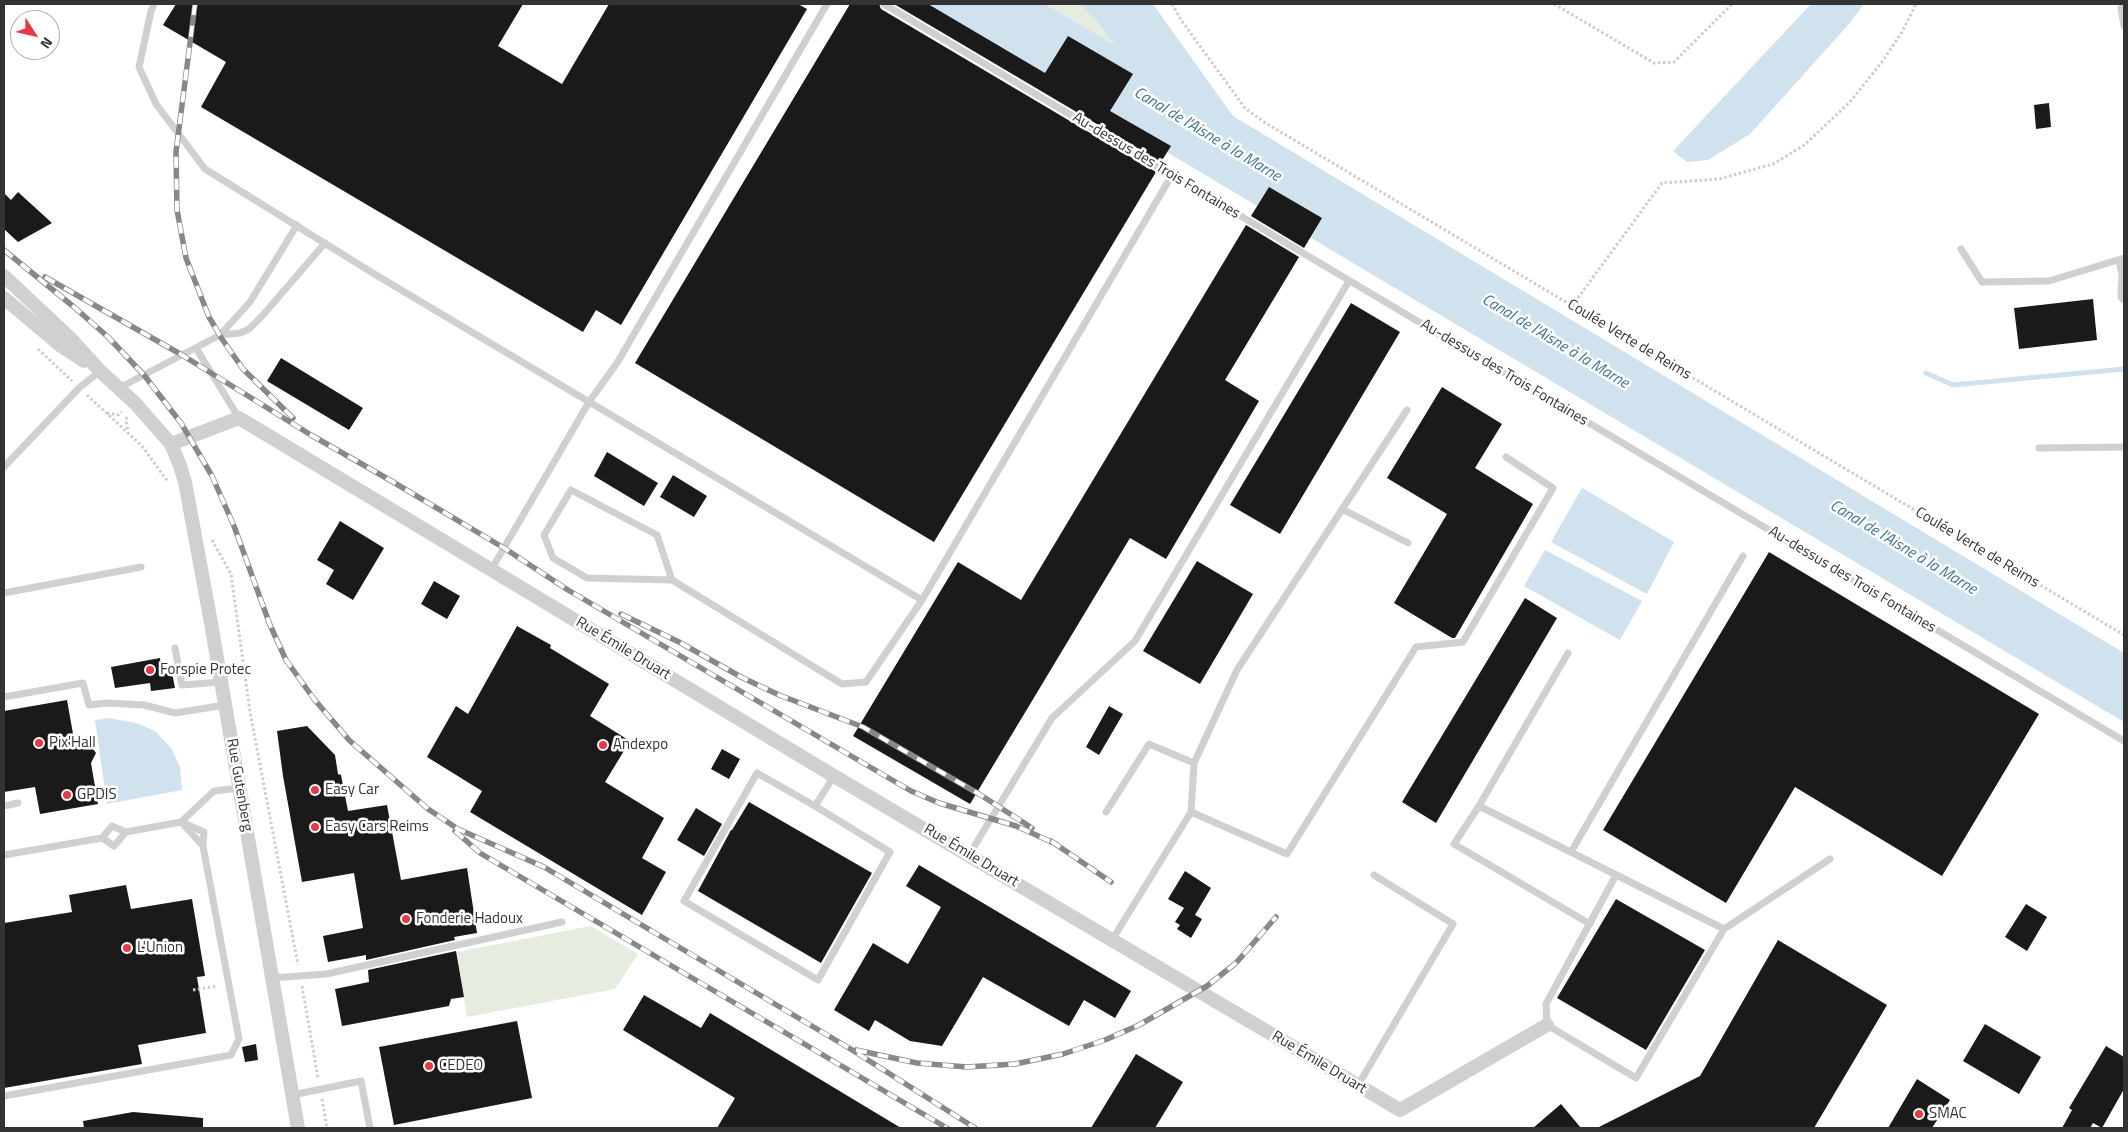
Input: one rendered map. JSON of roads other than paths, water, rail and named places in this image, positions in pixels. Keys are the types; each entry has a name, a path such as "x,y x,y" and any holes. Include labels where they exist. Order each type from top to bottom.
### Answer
{"street":[{"path":"4,276 69,337 171,444 239,418"},
{"path":"4,298 61,346 100,371"},
{"name":"Rue Émile Druart","path":"239,418 834,776 1400,1110 1547,1025"},
{"name":"Rue Gutenberg","path":"171,444 186,482 298,1128"}],"lane":[{"path":"154,4 139,67 156,104 205,169 376,276 922,600"},
{"path":"491,570 589,402 617,363 827,4"},
{"name":"Au-dessus des Trois Fontaines","path":"884,4 2124,741"},
{"path":"2124,4 2121,8 2124,26"},
{"path":"672,580 657,535 571,490 544,535 553,558 587,578 672,580 842,684 866,682 922,600 1172,175"},
{"path":"119,388 220,335 250,302 297,225"},
{"path":"220,335 240,333 249,329 325,243"},
{"path":"1961,249 1982,282 2048,281 2122,260 2121,298 2124,300"},
{"path":"969,855 1052,718 1135,641 1350,281"},
{"path":"196,348 239,418"},
{"path":"4,467 79,388 100,371"},
{"path":"1112,940 1191,812 1194,762 1236,670 1407,410"},
{"path":"2039,448 2124,447"},
{"path":"1191,812 1287,854 1416,647 1463,642 1553,488 1506,456"},
{"path":"1342,509 1408,543"},
{"path":"1571,852 1743,556"},
{"path":"4,593 142,567"},
{"path":"176,648 182,685 205,685 221,682"},
{"path":"1568,653 1479,806 1454,844 1590,924"},
{"path":"4,697 83,683 89,705 107,703 144,704 175,713 226,705"},
{"path":"1106,812 1149,744 1194,762"},
{"path":"757,774 815,806 890,852 818,980 684,901 757,774"},
{"path":"815,806 834,776"},
{"path":"4,855 102,838 112,826 126,832 181,822 214,792 240,788"},
{"path":"4,806 18,803"},
{"path":"1479,806 1724,929"},
{"path":"4,1096 231,1056 239,1039 203,846 204,832 181,822"},
{"path":"181,822 203,846"},
{"path":"102,838 114,846 126,832"},
{"path":"1616,875 1546,1004 1547,1025 1636,1078 1724,929 1830,859"},
{"path":"1357,1086 1452,924 1374,875"},
{"path":"272,978 300,974 326,974 562,922"},
{"path":"292,1095 361,1081 370,1128"}],"water":[{"name":"Canal de l'Aisne à la Marne","path":"918,4 1045,4 1116,46 1096,20 1079,4 1153,4 1233,116 2124,653 2124,722"},
{"path":"1811,4 1864,4 1849,24 1750,134 1708,160 1687,162 1673,151"},
{"path":"1582,488 1674,542 1647,594 1551,542"},
{"path":"1545,550 1642,601 1620,640 1524,586"},
{"path":"109,718 136,723 155,731 171,748 180,767 182,790 107,804 95,720"}],"waterway":[{"path":"1926,373 1953,385 2124,369"}],"railway":[{"path":"195,4 176,152 177,210 186,258 209,317 222,339 243,369 293,418"},
{"path":"4,250 108,337 144,375 181,423 212,476 234,526 270,625 286,660 314,699 349,740 428,809 458,829 544,867 849,1048 975,1128"},
{"path":"45,277 182,355 311,435 504,548 568,590 911,791 939,803 1016,826 1056,844"},
{"path":"621,614 679,642 741,677 779,695 863,727 979,794 1032,828"},
{"path":"455,831 480,853 947,1128"},
{"path":"1051,841 1111,882"},
{"path":"856,1050 917,1063 967,1067 1015,1064 1063,1054 1105,1040 1139,1025 1207,986 1236,963 1276,917"}],"place":[{"name":"Forspie Protec","path":"150,670"},
{"name":"Pix'Hall","path":"39,743"},
{"name":"Andexpo","path":"603,745"},
{"name":"Easy Car","path":"315,790"},
{"name":"GPDIS","path":"67,795"},
{"name":"Easy Cars Reims","path":"315,827"},
{"name":"Fonderie Hadoux","path":"406,919"},
{"name":"L'Union","path":"127,948"},
{"name":"CEDEO","path":"429,1066"},
{"name":"SMAC","path":"1919,1114"}]}
